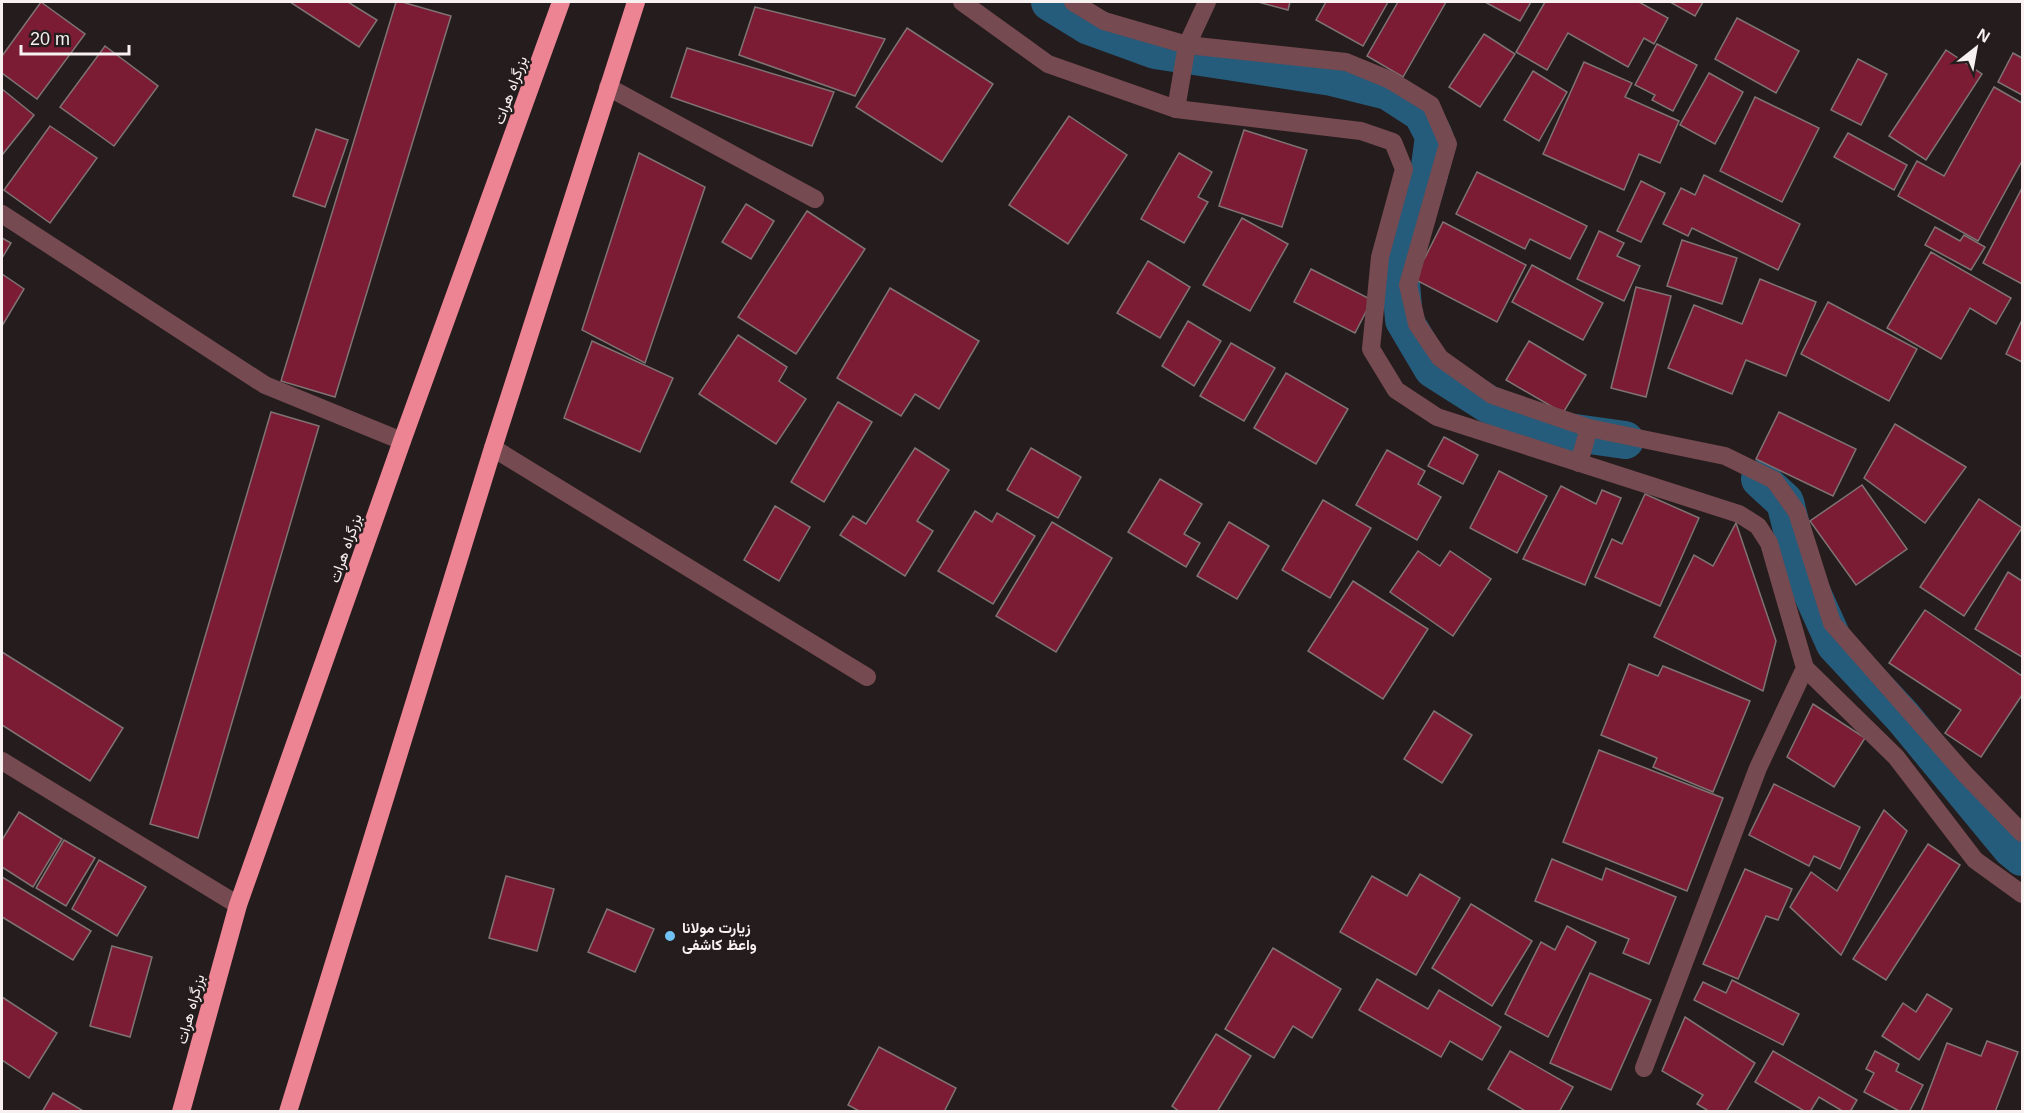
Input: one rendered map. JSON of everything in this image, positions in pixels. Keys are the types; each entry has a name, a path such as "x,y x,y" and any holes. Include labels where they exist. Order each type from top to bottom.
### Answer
{"highway":[{"name":"بزرگراه هرات","path":"181,1112 238,905 402,441 561,2"},
{"path":"288,1112 492,448 636,2"}],"street":[{"path":"962,2 1048,64 1176,109 1361,131 1393,142 1404,169 1380,257 1371,349 1396,390 1437,417 1739,514 1758,526 1769,543 1805,668 1896,757 1975,860 2022,894"},
{"path":"1073,2 1104,21 1187,45 1346,62 1390,80 1431,105 1448,144 1408,285 1417,324 1440,358 1492,395 1589,428 1725,456 1774,480 1797,512 1832,623 1965,774 2022,833"},
{"path":"1176,109 1187,45 1207,2"},
{"path":"608,87 815,199"},
{"path":"2,214 265,385 402,441"},
{"path":"1579,463 1589,428"},
{"path":"492,448 867,677"},
{"path":"1644,1068 1758,768 1805,668"},
{"path":"2,761 238,905"}],"building":[{"path":"41,2 85,34 37,99 2,73 2,56"},
{"path":"290,2 348,2 377,20 359,47"},
{"path":"396,2 451,16 335,397 281,381"},
{"path":"1258,2 1290,2 1288,10"},
{"path":"1326,2 1388,2 1363,46 1316,20"},
{"path":"1398,2 1446,2 1403,77 1367,56"},
{"path":"1485,2 1531,2 1520,21"},
{"path":"1545,2 1639,2 1668,18 1654,44 1644,38 1628,67 1568,33 1547,70 1516,52"},
{"path":"1670,2 1703,2 1695,16"},
{"path":"755,7 885,39 855,96 739,55"},
{"path":"1737,18 1799,51 1776,93 1715,59"},
{"path":"907,28 993,84 942,162 856,107"},
{"path":"1484,34 1515,54 1480,107 1449,87"},
{"path":"1657,44 1697,65 1673,111 1652,100 1655,95 1635,85"},
{"path":"105,46 158,86 114,146 60,107"},
{"path":"687,48 834,92 812,146 671,97"},
{"path":"1946,50 1982,74 1926,160 1889,136"},
{"path":"2013,53 2022,58 2022,95 1998,82"},
{"path":"1858,59 1887,74 1861,125 1831,110"},
{"path":"1584,62 1632,83 1625,97 1679,121 1660,163 1639,154 1624,190 1543,154"},
{"path":"1533,71 1567,92 1539,141 1504,120"},
{"path":"1709,73 1743,92 1715,144 1680,125"},
{"path":"1994,87 2022,103 2022,161 1978,241 1898,196 1917,161 1944,176"},
{"path":"2,89 34,115 2,155"},
{"path":"1755,97 1819,128 1782,202 1720,171"},
{"path":"1069,116 1127,155 1068,244 1009,205"},
{"path":"50,126 97,158 50,223 4,190"},
{"path":"316,129 348,140 325,207 293,196"},
{"path":"1244,130 1307,150 1282,227 1219,206"},
{"path":"1848,133 1907,165 1894,190 1834,157"},
{"path":"639,153 705,187 645,363 582,330"},
{"path":"1179,153 1212,172 1198,197 1208,202 1184,243 1141,219"},
{"path":"1477,172 1587,226 1570,259 1530,239 1525,249 1456,214"},
{"path":"1704,175 1800,224 1778,270 1692,228 1688,236 1663,224 1681,188 1695,195"},
{"path":"1641,181 1665,193 1641,242 1617,231"},
{"path":"2022,188 2022,284 1983,263"},
{"path":"746,204 774,221 751,259 722,242"},
{"path":"807,211 865,249 796,354 738,317"},
{"path":"1242,218 1288,244 1250,311 1203,285"},
{"path":"1443,222 1526,265 1497,322 1414,279"},
{"path":"1935,227 1960,241 1964,235 1985,247 1971,270 1925,245"},
{"path":"1599,231 1624,243 1617,256 1640,266 1624,301 1577,279"},
{"path":"2,238 11,243 2,258"},
{"path":"1682,240 1737,258 1722,304 1667,286"},
{"path":"1931,252 2011,298 1996,324 1970,308 1941,359 1887,328"},
{"path":"1148,261 1190,287 1160,338 1117,313"},
{"path":"1532,265 1603,303 1583,340 1512,302"},
{"path":"1311,269 1372,300 1355,333 1294,302"},
{"path":"2,274 24,289 2,326"},
{"path":"1760,279 1816,302 1786,376 1746,360 1732,394 1668,368 1694,305 1742,324"},
{"path":"1636,287 1671,296 1646,397 1611,388"},
{"path":"890,288 979,341 939,409 915,394 901,416 837,378"},
{"path":"1828,302 1917,349 1889,401 1801,354"},
{"path":"2022,320 2022,362 2006,354"},
{"path":"1188,321 1221,341 1194,386 1162,366"},
{"path":"738,335 787,367 779,381 806,399 776,444 699,394"},
{"path":"592,341 673,378 640,452 564,418"},
{"path":"1529,341 1586,375 1563,413 1506,380"},
{"path":"1231,343 1275,368 1244,421 1200,396"},
{"path":"1286,373 1348,409 1316,464 1254,428"},
{"path":"838,402 872,422 824,502 791,482"},
{"path":"271,412 319,426 198,838 150,824"},
{"path":"1779,412 1856,449 1833,496 1756,459"},
{"path":"1895,424 1966,467 1925,523 1864,478"},
{"path":"1444,437 1478,455 1463,484 1428,466"},
{"path":"915,448 949,470 917,521 933,531 905,576 840,535 853,516 866,524"},
{"path":"1031,448 1081,477 1058,518 1007,490"},
{"path":"1387,450 1425,471 1418,484 1441,497 1417,540 1356,505"},
{"path":"1499,471 1547,496 1517,553 1470,528"},
{"path":"1160,479 1202,504 1184,534 1200,543 1186,567 1128,532"},
{"path":"1862,485 1907,549 1856,585 1810,521"},
{"path":"1561,486 1596,504 1602,490 1621,498 1585,585 1523,559"},
{"path":"1645,494 1699,518 1660,606 1595,577 1612,539 1622,544"},
{"path":"1979,499 2022,528 1964,616 1920,587"},
{"path":"1323,500 1371,528 1330,598 1282,570"},
{"path":"775,506 810,527 779,581 744,560"},
{"path":"975,511 992,522 997,513 1035,536 993,604 938,571"},
{"path":"1052,522 1112,558 1056,652 996,616"},
{"path":"1229,522 1269,546 1237,599 1197,576"},
{"path":"1736,523 1776,641 1763,691 1654,637 1694,555 1713,566"},
{"path":"1418,551 1440,566 1450,551 1491,579 1453,636 1390,592"},
{"path":"2008,572 2022,581 2022,657 1975,629"},
{"path":"1353,581 1428,629 1383,699 1308,651"},
{"path":"1925,610 2022,676 2022,695 1981,757 1945,733 1961,710 1889,663"},
{"path":"2,652 123,728 90,781 2,725"},
{"path":"1629,664 1658,676 1663,666 1750,701 1713,792 1653,767 1657,758 1601,735"},
{"path":"1813,704 1865,738 1834,787 1787,757"},
{"path":"1434,711 1472,735 1442,783 1404,759"},
{"path":"1599,750 1723,798 1687,891 1563,842"},
{"path":"1774,784 1860,827 1840,869 1814,856 1809,866 1749,835"},
{"path":"1884,810 1907,831 1841,955 1790,907 1811,872 1837,891"},
{"path":"19,812 62,839 33,887 2,867 2,840"},
{"path":"64,840 95,858 66,906 36,888"},
{"path":"1928,844 1960,865 1886,980 1853,959"},
{"path":"1552,859 1602,880 1606,868 1676,897 1649,964 1623,953 1629,939 1535,901"},
{"path":"99,860 146,887 117,936 72,909"},
{"path":"1745,869 1792,889 1778,920 1766,916 1738,979 1703,964"},
{"path":"1420,874 1460,898 1416,975 1340,932 1372,876 1407,896"},
{"path":"506,876 554,889 537,951 489,938"},
{"path":"2,877 91,931 73,960 2,917"},
{"path":"1471,904 1532,941 1492,1006 1432,968"},
{"path":"607,909 654,929 635,972 588,952"},
{"path":"1567,926 1596,942 1548,1037 1505,1014 1541,942 1555,950"},
{"path":"112,946 152,957 130,1037 90,1026"},
{"path":"1273,948 1341,989 1312,1038 1293,1026 1274,1058 1225,1029"},
{"path":"1590,973 1651,1000 1611,1090 1550,1063"},
{"path":"1377,979 1428,1009 1439,990 1501,1027 1482,1060 1450,1041 1441,1057 1359,1010"},
{"path":"1732,980 1799,1014 1783,1045 1694,1000 1703,982 1726,993"},
{"path":"1927,994 1952,1009 1919,1060 1882,1036 1903,1003 1916,1012"},
{"path":"2,997 57,1033 29,1078 2,1060"},
{"path":"1685,1017 1755,1063 1726,1112 1710,1112 1697,1104 1703,1095 1662,1071"},
{"path":"1216,1034 1251,1056 1217,1112 1180,1112 1172,1106"},
{"path":"1987,1041 2018,1052 1995,1112 1921,1112 1947,1043 1981,1056"},
{"path":"879,1047 956,1088 944,1112 861,1112 848,1105"},
{"path":"1510,1051 1573,1087 1559,1112 1527,1112 1488,1089"},
{"path":"1773,1051 1857,1100 1850,1112 1844,1112 1819,1097 1810,1112 1806,1112 1755,1082"},
{"path":"1875,1051 1899,1064 1896,1071 1923,1085 1909,1112 1901,1112 1864,1092 1874,1073 1866,1069"},
{"path":"53,1093 85,1112 42,1112"}],"waterway":[{"path":"1050,2 1089,26 1155,50 1332,77 1388,91 1422,113 1434,136 1429,174 1400,271 1404,320 1433,369 1488,404 1554,430 1625,440"},
{"path":"1760,479 1785,502 1803,573 1835,644 1903,717 2011,848 2022,857"}],"place":[{"name":"زیارت مولانا واعظ کاشفی","path":"670,936"}]}
